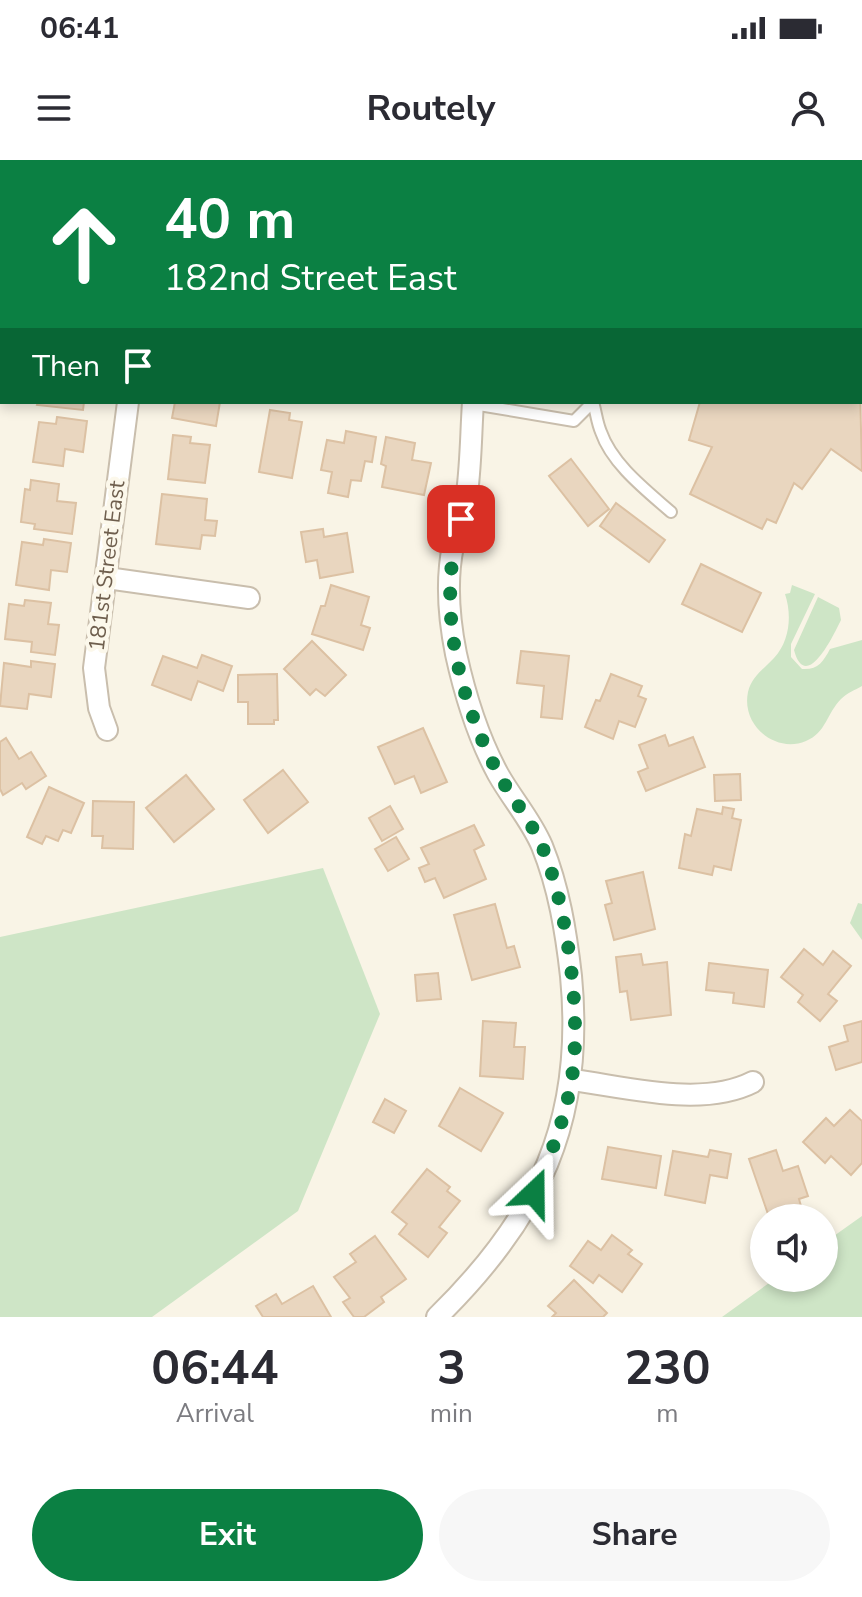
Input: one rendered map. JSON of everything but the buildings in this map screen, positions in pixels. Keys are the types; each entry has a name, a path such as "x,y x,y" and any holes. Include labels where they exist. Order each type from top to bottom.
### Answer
{"street":[{"name":"181st Street East","path":"107,730 99,708 94,668 128,404"},
{"path":"437,1317 490,1261 518,1223 556,1141 572,1080 573,997 565,927 554,880 540,842 487,752 469,704 455,651 450,566 467,491 469,404"},
{"path":"107,578 249,598"},
{"path":"572,1080 709,1096 727,1094 753,1082"}],"lane":[{"path":"475,404 574,421 591,404"},
{"path":"594,404 602,435 619,461 640,485 671,512"}],"green space":[{"path":"792,585 815,594 791,644 791,657 802,669 819,664 830,649 862,640 862,686 836,704 818,733 794,744 772,740 763,734 755,725 747,704 752,681 783,644 789,619 785,594 790,593"},
{"path":"818,597 839,608 841,620 827,647 813,663 806,666 799,662 794,650"},
{"path":"323,868 380,1014 298,1211 152,1317 0,1317 0,937"},
{"path":"858,903 862,904 862,940 850,923"},
{"path":"862,1216 862,1317 722,1317 757,1292 838,1292 838,1233"}],"route":[{"path":"461,519 450,566 450,597 455,651 462,682 472,715 498,775 529,822 546,857 565,927 570,966 573,997 572,1080 556,1141 534,1193"}]}
